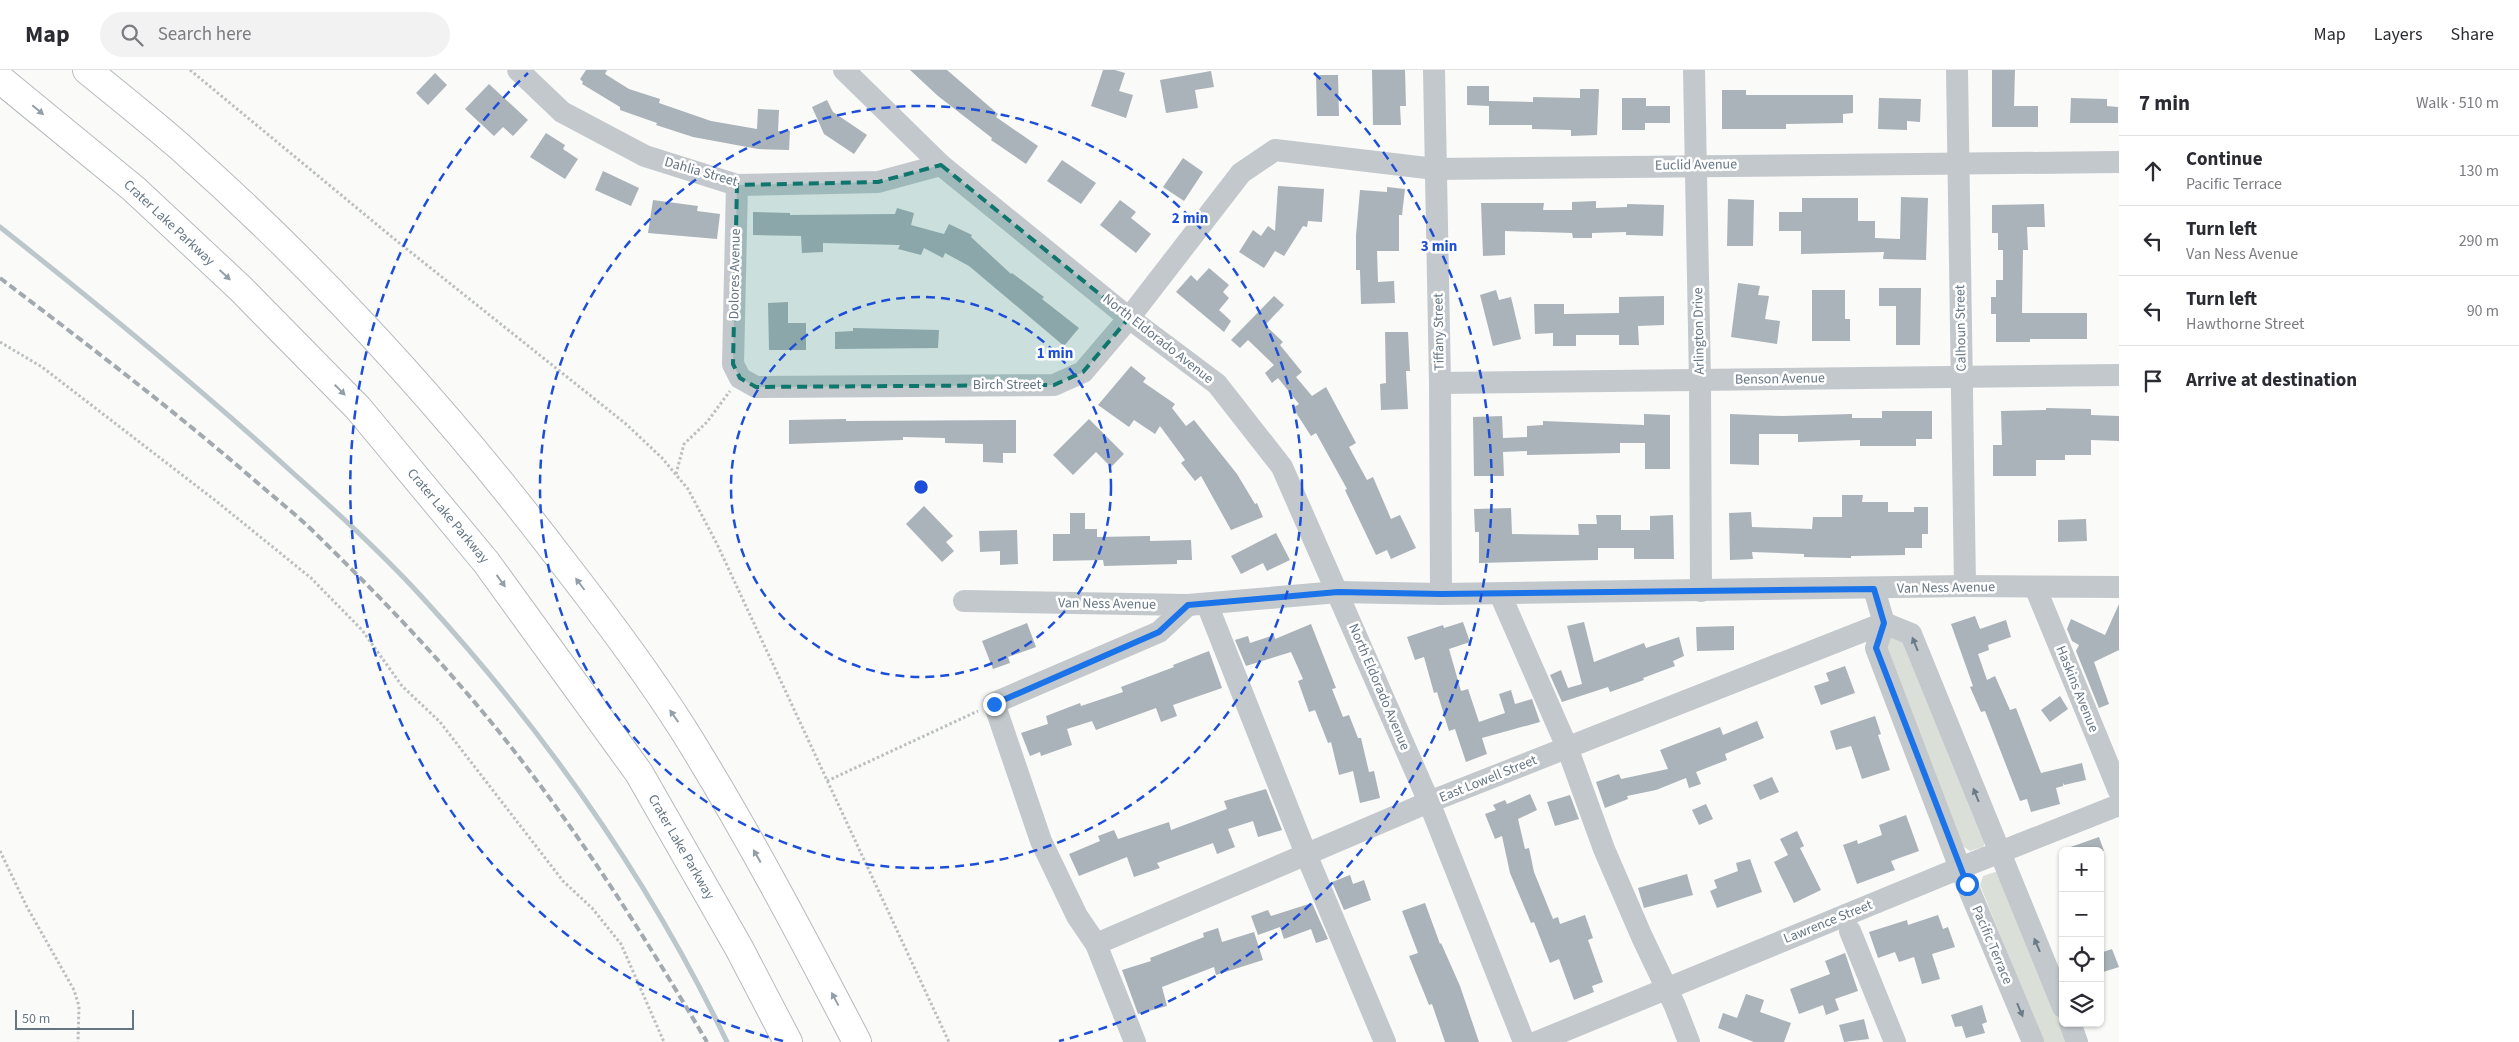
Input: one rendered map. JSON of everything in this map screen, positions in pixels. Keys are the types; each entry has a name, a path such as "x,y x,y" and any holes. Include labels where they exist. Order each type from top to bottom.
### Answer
{"main road":[{"path":"87,70 179,146 284,245 380,343 496,475 603,614 682,728 784,901 857,1042"},
{"name":"Crater Lake Parkway","path":"0,79 134,190 240,288 358,408 486,562 639,773 739,948 788,1042"}],"street":[{"name":"Dahlia Street","path":"518,70 562,112 645,156 737,185 878,182 941,165"},
{"name":"North Eldorado Avenue","path":"844,70 941,165 1129,318 1217,384 1282,467 1429,802 1524,1042"},
{"name":"Tiffany Street","path":"1434,70 1440,383 1441,594"},
{"name":"Arlington Drive","path":"1694,70 1700,381 1701,591"},
{"name":"Calhoun Street","path":"1957,70 1965,586"},
{"name":"Euclid Avenue","path":"1275,150 1435,169 2119,162"},
{"name":"Birch Street","path":"737,371 756,387 1054,385 1083,372 1129,318 1241,173 1275,150"},
{"name":"Dolores Avenue","path":"737,185 737,371"},
{"name":"Benson Avenue","path":"1440,383 2119,375"},
{"name":"Van Ness Avenue","path":"964,601 1197,604 1338,592 1500,594 1965,586 2119,587"},
{"name":"Haskins Avenue","path":"2035,587 2119,791"},
{"path":"1874,589 1884,623 1911,634 2059,997"},
{"path":"1500,594 1567,747 1604,848 1642,937 1668,988 1689,1042"},
{"path":"1135,1042 1096,944 1077,916 1041,841 994,704 1159,632 1197,604 1306,854 1385,1042"},
{"name":"East Lowell Street","path":"1096,944 1429,802 1884,623"},
{"name":"Pacific Terrace","path":"1884,623 1876,648 1960,868 2033,1042"},
{"name":"Lawrence Street","path":"1537,1042 1999,852 2119,805"},
{"path":"1850,931 1895,1042"},
{"path":"2071,1027 2077,1042"}],"path":[{"path":"190,70 398,242 626,424 662,458 688,489 717,544 949,1042"},
{"path":"0,342 42,367 216,500 311,578 362,630 402,686 440,722 563,881 592,908 621,944 664,1042"},
{"path":"676,475 684,444 707,422 737,371"},
{"path":"827,781 994,704"},
{"path":"0,851 27,907 74,990 79,1006 78,1042"}],"highlighted area":[{"path":"941,165 1129,318 1083,372 1054,385 756,387 740,378 733,364 737,185 878,182"}],"shaded area":[{"path":"1884,636 1905,636 1987,838 1983,847 1970,851 1961,845 1880,646"},
{"path":"1995,872 2005,876 2059,1010 2059,1027 2066,1027 2072,1042 2043,1042 1980,885 1983,876"}],"building":[{"path":"586,70 607,70 605,74 629,89 660,99 659,103 711,121 757,129 758,109 779,110 778,131 790,131 789,150 758,149 693,137 656,125 657,123 620,110 620,107 582,84 583,82 580,79"},
{"path":"910,70 947,70 998,114 996,117 1038,146 1026,164 991,140 992,138 938,96"},
{"path":"1103,70 1115,70 1125,73 1119,91 1133,95 1126,118 1091,106"},
{"path":"1372,70 1405,70 1406,106 1400,106 1401,125 1373,125"},
{"path":"1992,70 2015,70 2014,106 2038,106 2038,127 1992,127"},
{"path":"1211,71 1214,87 1195,90 1198,108 1166,113 1160,80"},
{"path":"435,73 447,85 428,105 416,93"},
{"path":"1316,75 1338,75 1339,116 1317,116"},
{"path":"489,84 528,120 513,136 503,127 494,136 465,109"},
{"path":"1467,86 1489,86 1489,106 1467,105"},
{"path":"1580,89 1599,89 1597,135 1571,136 1571,130 1532,129 1532,125 1489,125 1489,101 1533,102 1533,97 1580,98"},
{"path":"1722,90 1746,90 1746,95 1853,95 1853,113 1843,114 1843,123 1786,124 1786,129 1722,129"},
{"path":"1622,98 1646,98 1646,106 1670,106 1670,123 1645,123 1645,130 1622,130"},
{"path":"1879,98 1921,99 1920,122 1907,121 1907,130 1878,129"},
{"path":"2071,98 2107,99 2107,106 2118,107 2118,123 2070,123"},
{"path":"827,100 833,112 867,135 854,154 824,134 812,107"},
{"path":"546,133 565,145 563,149 578,159 565,179 530,157"},
{"path":"1183,158 1203,172 1184,201 1163,187"},
{"path":"1062,160 1096,183 1081,204 1047,181"},
{"path":"603,171 639,188 631,206 595,190"},
{"path":"1278,186 1324,189 1322,222 1308,221 1307,227 1303,226 1284,256 1275,251 1264,268 1239,252 1253,230 1261,236 1268,226 1275,231"},
{"path":"1387,187 1405,189 1402,215 1399,215 1399,251 1377,251 1378,282 1394,281 1395,303 1361,304 1360,270 1356,270 1356,235 1360,190 1387,192"},
{"path":"1901,197 1928,198 1926,260 1883,259 1884,252 1801,254 1801,231 1779,231 1779,212 1802,212 1802,198 1858,198 1858,221 1875,221 1875,238 1900,239"},
{"path":"1728,199 1754,200 1753,246 1727,246"},
{"path":"653,200 698,206 697,211 720,214 717,239 648,233"},
{"path":"1120,200 1136,212 1131,218 1151,234 1136,253 1100,225"},
{"path":"1596,201 1596,208 1627,207 1627,204 1664,205 1663,236 1626,235 1626,232 1592,233 1592,238 1573,238 1572,233 1505,231 1505,255 1483,256 1481,203 1544,203 1543,210 1572,210 1572,202"},
{"path":"2044,204 2045,227 2027,227 2028,250 2023,250 2022,313 2087,313 2087,339 2030,339 2030,342 1996,342 1996,314 1991,314 1991,297 1996,297 1996,280 2003,280 2003,250 1998,250 1998,233 1992,233 1992,205"},
{"path":"897,208 914,213 911,225 944,234 949,224 972,235 971,237 1011,274 1044,297 1042,299 1079,328 1064,346 969,266 945,253 943,258 924,248 921,255 898,249 900,245 823,243 823,252 802,253 801,236 753,235 753,212 790,213 790,215 895,214"},
{"path":"1209,268 1229,285 1223,292 1229,298 1219,310 1231,321 1224,332 1176,292 1191,275 1197,281"},
{"path":"1738,283 1760,286 1758,295 1769,296 1765,319 1780,321 1777,344 1731,337"},
{"path":"1879,288 1921,288 1920,345 1896,345 1896,306 1879,306"},
{"path":"1496,290 1499,300 1511,297 1521,339 1493,346 1480,295"},
{"path":"1812,290 1845,290 1845,319 1850,319 1850,341 1812,341"},
{"path":"1274,296 1284,305 1265,325 1283,342 1280,345 1302,372 1296,377 1312,396 1326,387 1356,443 1349,447 1367,480 1373,477 1391,519 1400,515 1416,548 1391,559 1387,550 1376,555 1345,490 1347,489 1316,433 1311,436 1293,408 1299,404 1278,378 1272,383 1265,373 1274,365 1248,340 1240,348 1231,340"},
{"path":"1664,296 1664,325 1638,326 1639,345 1619,345 1619,335 1576,335 1576,346 1553,346 1553,333 1535,334 1534,304 1564,304 1564,314 1619,313 1619,297"},
{"path":"788,302 788,323 806,323 806,350 769,350 768,303"},
{"path":"853,328 939,330 938,348 835,349 835,332 853,331"},
{"path":"1385,332 1408,332 1410,371 1406,371 1408,409 1381,410 1380,384 1386,383"},
{"path":"1131,366 1146,378 1143,382 1175,404 1172,408 1186,426 1194,420 1237,474 1255,504 1257,503 1263,517 1231,530 1201,476 1195,481 1181,463 1185,460 1160,426 1155,434 1134,420 1129,427 1098,405"},
{"path":"2046,408 2091,409 2091,415 2119,416 2119,441 2091,440 2091,455 2065,455 2065,460 2036,460 2036,476 1993,476 1993,445 2002,445 2001,411 2046,410"},
{"path":"1882,411 1932,411 1932,439 1916,439 1916,446 1860,446 1860,440 1798,442 1798,434 1759,434 1759,465 1730,464 1730,414 1782,416 1852,414 1852,418 1882,418"},
{"path":"1644,414 1670,415 1670,469 1645,469 1645,443 1620,443 1620,453 1527,455 1527,451 1503,452 1504,476 1474,476 1473,417 1502,416 1503,438 1527,437 1527,426 1543,425 1543,421 1644,425"},
{"path":"846,419 846,421 1016,420 1016,453 1003,453 1003,463 983,462 983,444 945,443 945,438 903,437 903,440 789,444 789,420"},
{"path":"1089,419 1124,454 1111,467 1096,452 1073,475 1053,455"},
{"path":"1842,495 1863,495 1862,502 1888,502 1888,512 1914,512 1914,507 1928,507 1928,534 1922,534 1922,548 1905,548 1905,555 1851,556 1851,558 1804,557 1804,554 1752,552 1753,559 1730,560 1729,513 1751,512 1752,527 1812,529 1813,517 1842,517"},
{"path":"924,506 953,536 946,542 954,551 942,562 906,524"},
{"path":"1511,508 1512,534 1579,535 1578,524 1597,524 1596,515 1621,515 1621,530 1650,530 1650,516 1673,515 1674,559 1634,559 1634,548 1598,548 1598,560 1479,563 1479,532 1475,532 1474,509"},
{"path":"1070,513 1085,513 1085,529 1097,529 1097,537 1150,536 1150,541 1191,540 1192,560 1177,560 1177,564 1104,566 1103,560 1053,561 1053,534 1070,534"},
{"path":"2086,519 2087,541 2058,542 2058,520"},
{"path":"1017,530 1018,564 1000,565 1000,551 980,552 979,531"},
{"path":"1276,533 1290,560 1267,571 1263,563 1241,574 1231,556"},
{"path":"2119,604 2119,650 2094,662 2109,704 2099,708 2076,651 2079,645 2072,641 2067,629 2071,619 2105,635"},
{"path":"1975,616 1980,629 2006,620 2011,637 1988,645 1989,650 1978,654 1987,680 1995,676 2010,710 2016,708 2041,773 2082,763 2086,780 2064,785 2063,783 2063,786 2056,788 2060,804 2031,812 2027,799 2020,801 1985,711 1981,712 1970,687 1973,686 1951,624"},
{"path":"1463,622 1470,642 1449,649 1461,691 1468,689 1479,722 1505,713 1499,694 1511,690 1515,704 1532,699 1540,722 1482,738 1487,754 1466,762 1455,729 1449,731 1437,692 1434,693 1424,657 1415,660 1407,637 1443,625 1444,628"},
{"path":"1584,622 1594,662 1644,643 1646,648 1679,637 1684,656 1673,661 1675,666 1643,678 1644,680 1610,692 1608,687 1562,702 1550,675 1561,670 1568,688 1582,684 1567,626"},
{"path":"1027,623 1036,647 1008,657 1010,663 993,669 982,641"},
{"path":"1311,624 1336,688 1332,689 1343,717 1349,715 1358,738 1361,738 1369,772 1374,771 1380,798 1360,803 1353,771 1339,775 1331,742 1328,743 1315,710 1309,712 1298,681 1303,679 1291,652 1246,666 1235,640 1248,636 1250,643 1274,635 1275,639"},
{"path":"1734,626 1734,650 1697,651 1696,627"},
{"path":"1209,651 1222,688 1173,705 1177,716 1161,722 1156,708 1096,730 1092,721 1067,729 1072,745 1041,756 1040,752 1030,756 1021,733 1048,724 1046,716 1080,703 1081,706 1123,692 1121,687 1174,667 1173,665"},
{"path":"1845,666 1855,693 1821,705 1814,686 1829,681 1826,673"},
{"path":"2060,696 2068,709 2050,722 2041,710"},
{"path":"1875,716 1881,734 1878,735 1890,770 1862,779 1851,746 1836,750 1830,731"},
{"path":"1757,721 1764,738 1725,754 1727,760 1696,772 1701,784 1689,788 1686,778 1656,790 1627,796 1628,799 1605,808 1596,782 1619,774 1621,779 1668,769 1660,750 1720,727 1723,735"},
{"path":"1772,777 1779,792 1760,800 1753,785"},
{"path":"1266,789 1282,830 1258,837 1253,821 1228,829 1235,847 1217,854 1213,843 1157,863 1160,868 1134,877 1127,857 1079,876 1069,854 1100,841 1098,836 1114,830 1118,839 1169,822 1171,830 1227,809 1224,801"},
{"path":"1530,794 1537,810 1518,819 1525,849 1529,848 1534,872 1553,919 1558,917 1560,924 1585,915 1593,938 1588,940 1603,982 1592,986 1594,992 1574,1000 1559,959 1550,963 1534,922 1531,923 1510,873 1502,836 1495,839 1485,814 1496,810 1493,805 1505,800 1507,804"},
{"path":"1570,795 1579,819 1555,826 1547,802"},
{"path":"1706,804 1713,819 1699,825 1692,810"},
{"path":"1906,815 1919,851 1891,861 1895,870 1857,884 1843,845 1857,840 1858,844 1882,835 1879,825"},
{"path":"1797,831 1804,846 1800,848 1821,890 1794,903 1774,862 1788,855 1780,839"},
{"path":"2099,837 2103,847 2071,847"},
{"path":"1750,859 1762,892 1717,908 1710,891 1717,888 1714,880 1738,871 1736,863"},
{"path":"1687,874 1693,895 1644,908 1638,888"},
{"path":"1350,875 1353,884 1364,880 1371,900 1344,910 1332,882"},
{"path":"1312,903 1328,939 1316,943 1311,929 1284,939 1280,927 1258,935 1251,916 1268,910 1271,916"},
{"path":"1425,903 1440,944 1460,986 1479,1042 1445,1042 1432,1004 1429,1005 1409,956 1418,953 1402,911"},
{"path":"1938,915 1943,929 1948,927 1955,947 1932,954 1940,979 1922,984 1914,957 1899,962 1895,952 1878,958 1869,932 1907,920 1908,925"},
{"path":"1218,928 1222,942 1254,932 1263,960 1216,975 1214,967 1162,987 1167,1006 1138,1014 1122,970 1151,961 1150,958 1204,937 1203,933"},
{"path":"2112,949 2119,967 2104,972 2104,952"},
{"path":"1845,953 1858,991 1835,999 1839,1010 1826,1015 1823,1005 1799,1014 1790,989 1830,974 1825,961"},
{"path":"1746,994 1764,1000 1760,1012 1791,1023 1784,1042 1754,1042 1718,1028 1723,1013 1737,1018"},
{"path":"1982,1005 1987,1022 1982,1024 1985,1033 1966,1038 1962,1026 1955,1027 1951,1015"},
{"path":"1864,1019 1869,1039 1844,1042 1839,1025"}],"waterway":[{"path":"0,227 222,409 358,533 421,596 509,699 551,753 590,808 628,864 663,922 727,1042"}],"railway":[{"path":"0,278 164,405 292,512 352,570 437,659 516,753 585,847 668,976 707,1042"}],"route":[{"path":"994,704 1159,632 1188,605 1338,592 1441,594 1874,589 1884,623 1876,648 1967,884"}]}
